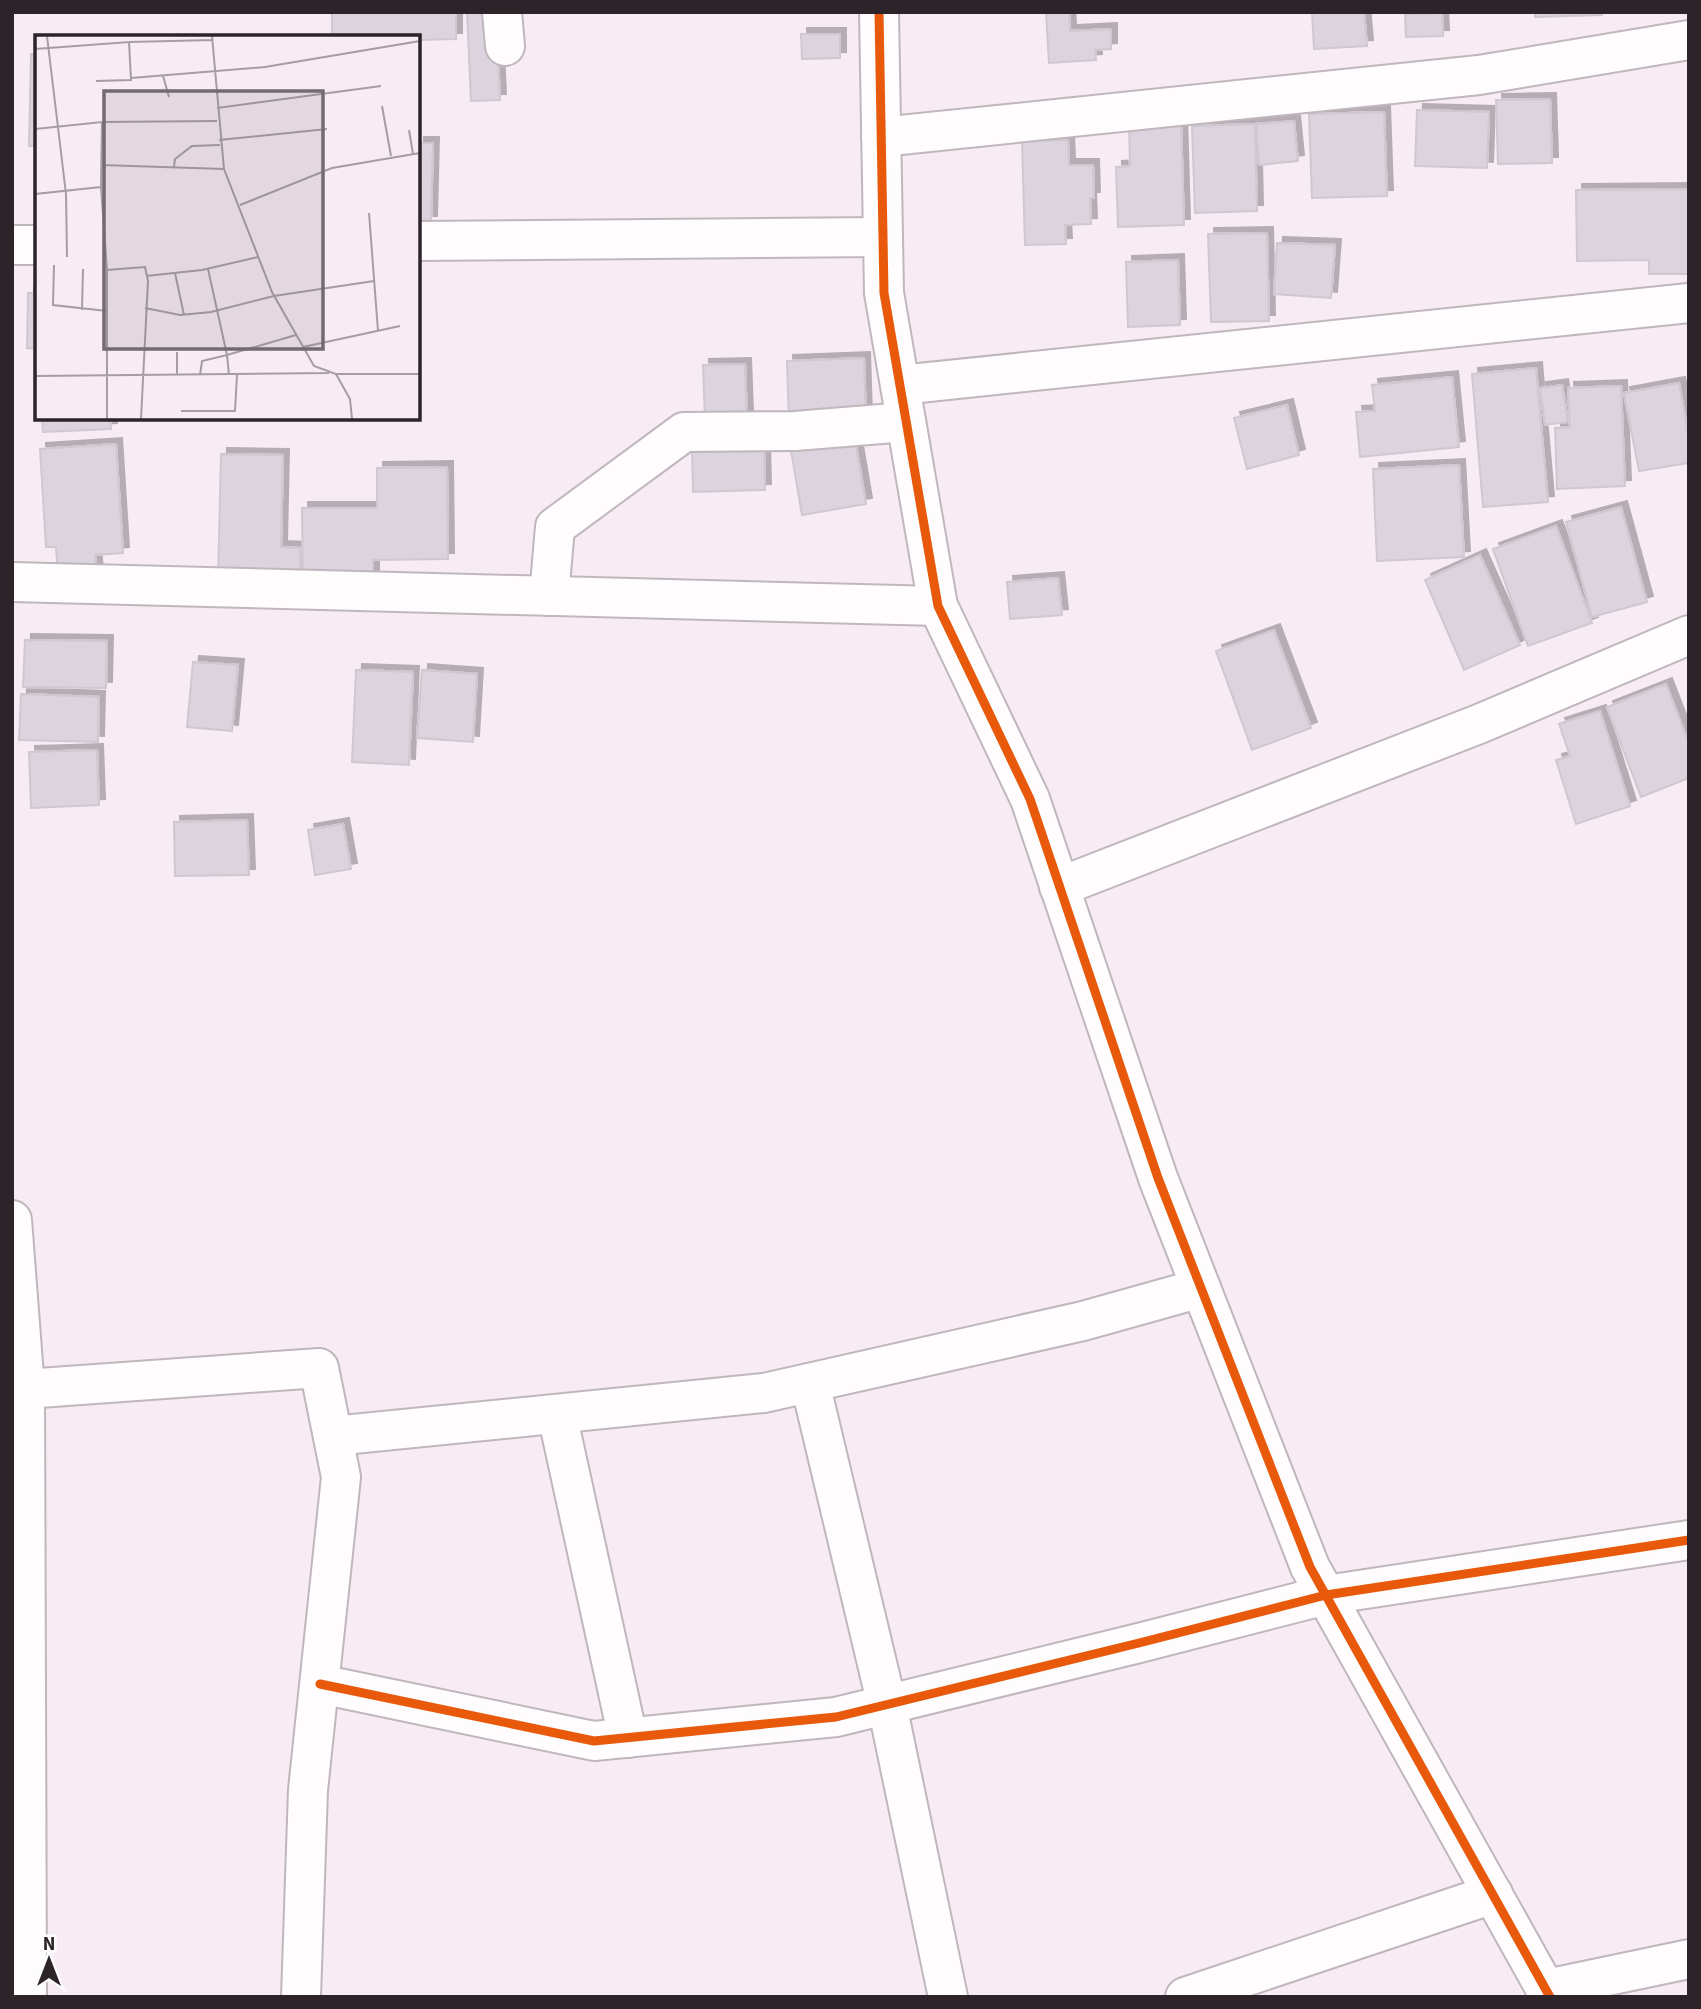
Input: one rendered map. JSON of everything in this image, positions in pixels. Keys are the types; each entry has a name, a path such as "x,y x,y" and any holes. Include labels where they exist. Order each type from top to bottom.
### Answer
{"street":[{"path":"879,12 884,293 938,606 1030,799 1158,1178 1310,1567 1548,1993 1689,1959"},
{"path":"881,137 1479,75 1689,40"},
{"path":"420,241 883,237"},
{"path":"12,245 35,245"},
{"path":"900,385 1689,303"},
{"path":"549,596 555,527 684,432 795,431 906,422"},
{"path":"12,582 938,606"},
{"path":"1059,887 1479,724 1689,635"},
{"path":"12,1220 25,1389 19,1713 27,1997"},
{"path":"333,1436 764,1393 1083,1321 1201,1288"},
{"path":"25,1389 318,1368 341,1477 308,1790 301,1997"},
{"path":"810,1383 887,1705 948,1997"},
{"path":"558,1414 628,1738"},
{"path":"320,1684 594,1741 836,1717 1326,1595 1689,1540"},
{"path":"1185,1997 1493,1894"}],"building":[{"path":"332,12 456,12 456,39 420,40 420,35 332,35"},
{"path":"467,12 496,12 500,100 471,101"},
{"path":"1046,12 1069,12 1070,31 1111,29 1111,49 1095,50 1096,60 1049,63"},
{"path":"1312,12 1364,12 1367,46 1314,49"},
{"path":"1535,12 1602,12 1602,15 1535,17"},
{"path":"1442,13 1443,36 1406,37 1405,14"},
{"path":"801,34 840,34 840,58 802,59"},
{"path":"31,54 35,54 35,146 29,146"},
{"path":"1550,99 1552,163 1498,164 1496,100"},
{"path":"1417,110 1489,112 1487,168 1415,166"},
{"path":"1384,112 1387,196 1312,198 1309,114"},
{"path":"1294,121 1298,161 1259,165 1256,124"},
{"path":"1181,122 1184,225 1118,227 1116,167 1130,166 1129,124"},
{"path":"1255,124 1257,211 1195,213 1192,126"},
{"path":"1068,140 1069,165 1093,165 1094,198 1090,198 1091,224 1065,225 1066,244 1025,245 1022,141"},
{"path":"420,143 433,143 431,222 420,222"},
{"path":"1689,189 1689,274 1649,274 1649,260 1577,261 1576,190"},
{"path":"1267,233 1269,321 1211,322 1208,234"},
{"path":"1277,243 1335,245 1331,298 1274,294"},
{"path":"1178,260 1180,325 1128,327 1126,262"},
{"path":"28,293 35,293 35,349 27,348"},
{"path":"864,358 866,421 789,424 787,361"},
{"path":"745,364 747,418 705,419 703,365"},
{"path":"1536,368 1548,502 1483,507 1472,374"},
{"path":"1452,377 1459,447 1360,457 1356,412 1375,411 1372,385"},
{"path":"1679,383 1689,438 1689,463 1639,471 1624,393"},
{"path":"1562,385 1568,422 1545,425 1540,388"},
{"path":"1621,386 1625,486 1557,489 1555,428 1570,427 1568,388"},
{"path":"1287,405 1299,455 1247,469 1234,418"},
{"path":"42,420 110,420 111,429 43,432"},
{"path":"853,428 866,504 802,515 789,439"},
{"path":"116,444 123,553 95,555 97,574 58,576 56,547 46,547 40,449"},
{"path":"764,449 765,490 693,492 692,451"},
{"path":"221,454 283,455 281,547 300,548 300,581 218,579"},
{"path":"1459,465 1464,557 1377,561 1373,469"},
{"path":"447,467 448,559 373,560 373,584 303,585 302,508 377,508 377,468"},
{"path":"1621,507 1647,602 1592,617 1566,522"},
{"path":"1556,526 1592,623 1528,646 1493,549"},
{"path":"1480,555 1520,645 1464,670 1425,580"},
{"path":"1058,578 1062,615 1010,619 1007,582"},
{"path":"1274,630 1311,728 1252,750 1216,651"},
{"path":"25,640 107,641 106,688 23,687"},
{"path":"193,662 238,665 232,731 187,727"},
{"path":"356,670 413,672 409,765 352,762"},
{"path":"422,670 477,674 473,742 417,738"},
{"path":"1666,684 1689,744 1689,778 1641,797 1607,707"},
{"path":"21,694 99,697 98,742 19,740"},
{"path":"1600,711 1630,806 1576,824 1556,760 1570,756 1559,724"},
{"path":"97,750 99,805 31,808 29,752"},
{"path":"247,820 249,875 175,876 174,822"},
{"path":"343,824 351,869 315,875 308,830"}],"cycle path":[{"path":"879,12 884,293 938,606 1030,799 1158,1178 1310,1567 1550,1997"},
{"path":"320,1684 594,1741 836,1717 1326,1595 1689,1540"}]}
